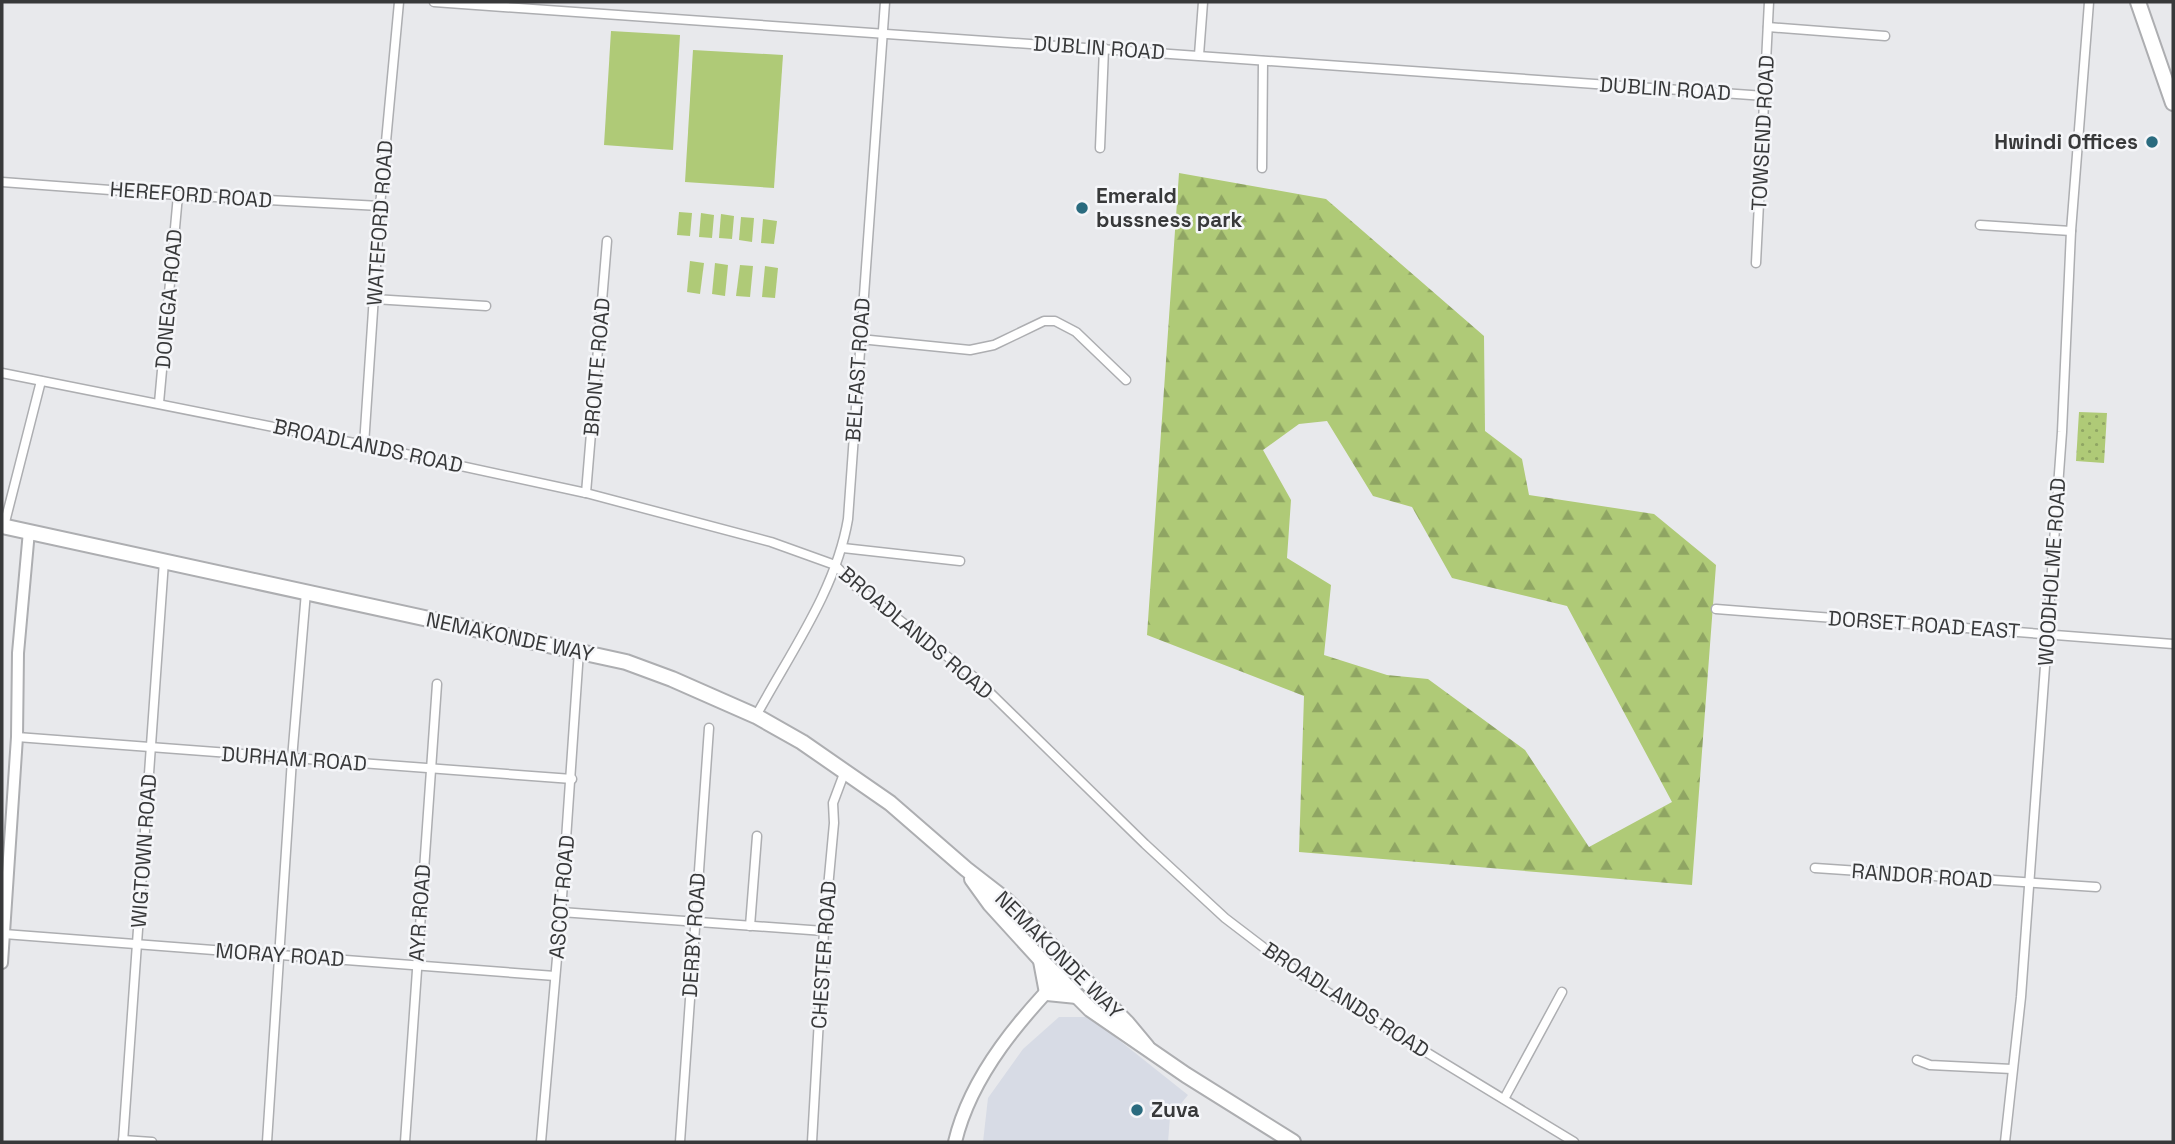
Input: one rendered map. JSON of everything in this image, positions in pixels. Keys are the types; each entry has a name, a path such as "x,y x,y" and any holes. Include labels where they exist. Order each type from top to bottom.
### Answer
{"highway":[{"path":"2138,2 2173,103"},
{"name":"NEMAKONDE WAY","path":"3,526 579,651 648,669 756,716 802,742 890,803 1006,900 1127,1023 1147,1047"},
{"name":"NEMAKONDE WAY","path":"966,869 990,904 1077,996 1120,1031 1293,1142"},
{"path":"1041,960 1047,993 1077,996"}],"main road":[{"path":"955,1142 966,1106 977,1083 1000,1049 1071,966"}],"street":[{"name":"WATEFORD ROAD","path":"364,445 380,206 399,2"},
{"name":"DUBLIN ROAD","path":"434,2 1765,96"},
{"name":"BELFAST ROAD","path":"756,716 825,590 843,548 848,519 885,2"},
{"path":"1199,55 1203,2"},
{"name":"TOWSEND ROAD","path":"1756,263 1769,2"},
{"name":"WOODHOLME ROAD","path":"2005,1142 2021,998 2062,432 2071,230 2089,2"},
{"path":"1768,27 1885,36"},
{"path":"1100,148 1104,48"},
{"path":"1262,168 1263,61"},
{"name":"HEREFORD ROAD","path":"2,181 178,195 380,206"},
{"name":"DONEGA ROAD","path":"159,403 178,195"},
{"path":"1980,225 2071,230"},
{"name":"BRONTE ROAD","path":"586,493 607,241"},
{"path":"374,299 486,306"},
{"path":"860,339 970,351 994,345 1044,321 1055,321 1076,332 1126,380"},
{"name":"BROADLANDS ROAD","path":"2,373 364,445 586,493 771,542 835,565 855,586 974,677 1145,845 1225,918 1329,993 1574,1142"},
{"path":"3,526 41,381"},
{"path":"2,962 17,737 20,630 29,531"},
{"path":"843,548 960,561"},
{"name":"WIGTOWN ROAD","path":"123,1141 164,561"},
{"path":"267,1142 278,955 306,592"},
{"name":"DORSET ROAD EAST","path":"1716,609 2173,643"},
{"name":"ASCOT ROAD","path":"541,1142 572,779 579,651"},
{"name":"AYR ROAD","path":"405,1142 437,684"},
{"name":"DERBY ROAD","path":"680,1142 709,728"},
{"name":"DURHAM ROAD","path":"17,737 572,779"},
{"name":"CHESTER ROAD","path":"812,1142 824,932 834,823 833,803 845,771"},
{"path":"750,926 757,836"},
{"name":"RANDOR ROAD","path":"1815,869 2096,887"},
{"path":"561,912 824,932"},
{"name":"MORAY ROAD","path":"4,934 555,976"},
{"path":"1504,1099 1562,992"},
{"path":"1917,1059 1930,1065 2012,1069"},
{"path":"123,1141 152,1142"}],"shaded area":[{"path":"1059,1017 1090,1017 1188,1095 1170,1117 1168,1142 983,1142 988,1098 1023,1049"}],"green space":[{"path":"611,31 680,35 673,150 604,145"},
{"path":"693,50 783,55 774,188 685,182"},
{"path":"1179,173 1326,199 1484,336 1485,431 1522,459 1529,495 1654,514 1716,565 1692,885 1299,852 1304,696 1147,635","holes":["1327,421 1373,496 1412,507 1452,578 1567,606 1672,802 1589,847 1525,750 1428,679 1387,675 1324,655 1331,585 1287,558 1291,500 1263,450 1299,424"]},
{"path":"679,212 692,213 690,236 677,235"},
{"path":"701,213 714,215 712,238 699,237"},
{"path":"721,214 734,216 732,239 719,238"},
{"path":"741,217 754,218 752,242 739,240"},
{"path":"763,219 777,221 774,244 761,243"},
{"path":"690,261 704,263 700,294 687,292"},
{"path":"715,263 728,265 725,296 712,294"},
{"path":"740,265 753,266 750,297 736,296"},
{"path":"765,266 778,268 775,298 762,297"},
{"path":"2079,412 2107,413 2104,463 2076,461"}],"place":[{"name":"Hwindi Offices","path":"2152,142"},
{"name":"Emerald bussness park","path":"1082,208"},
{"name":"Zuva","path":"1137,1110"}]}
